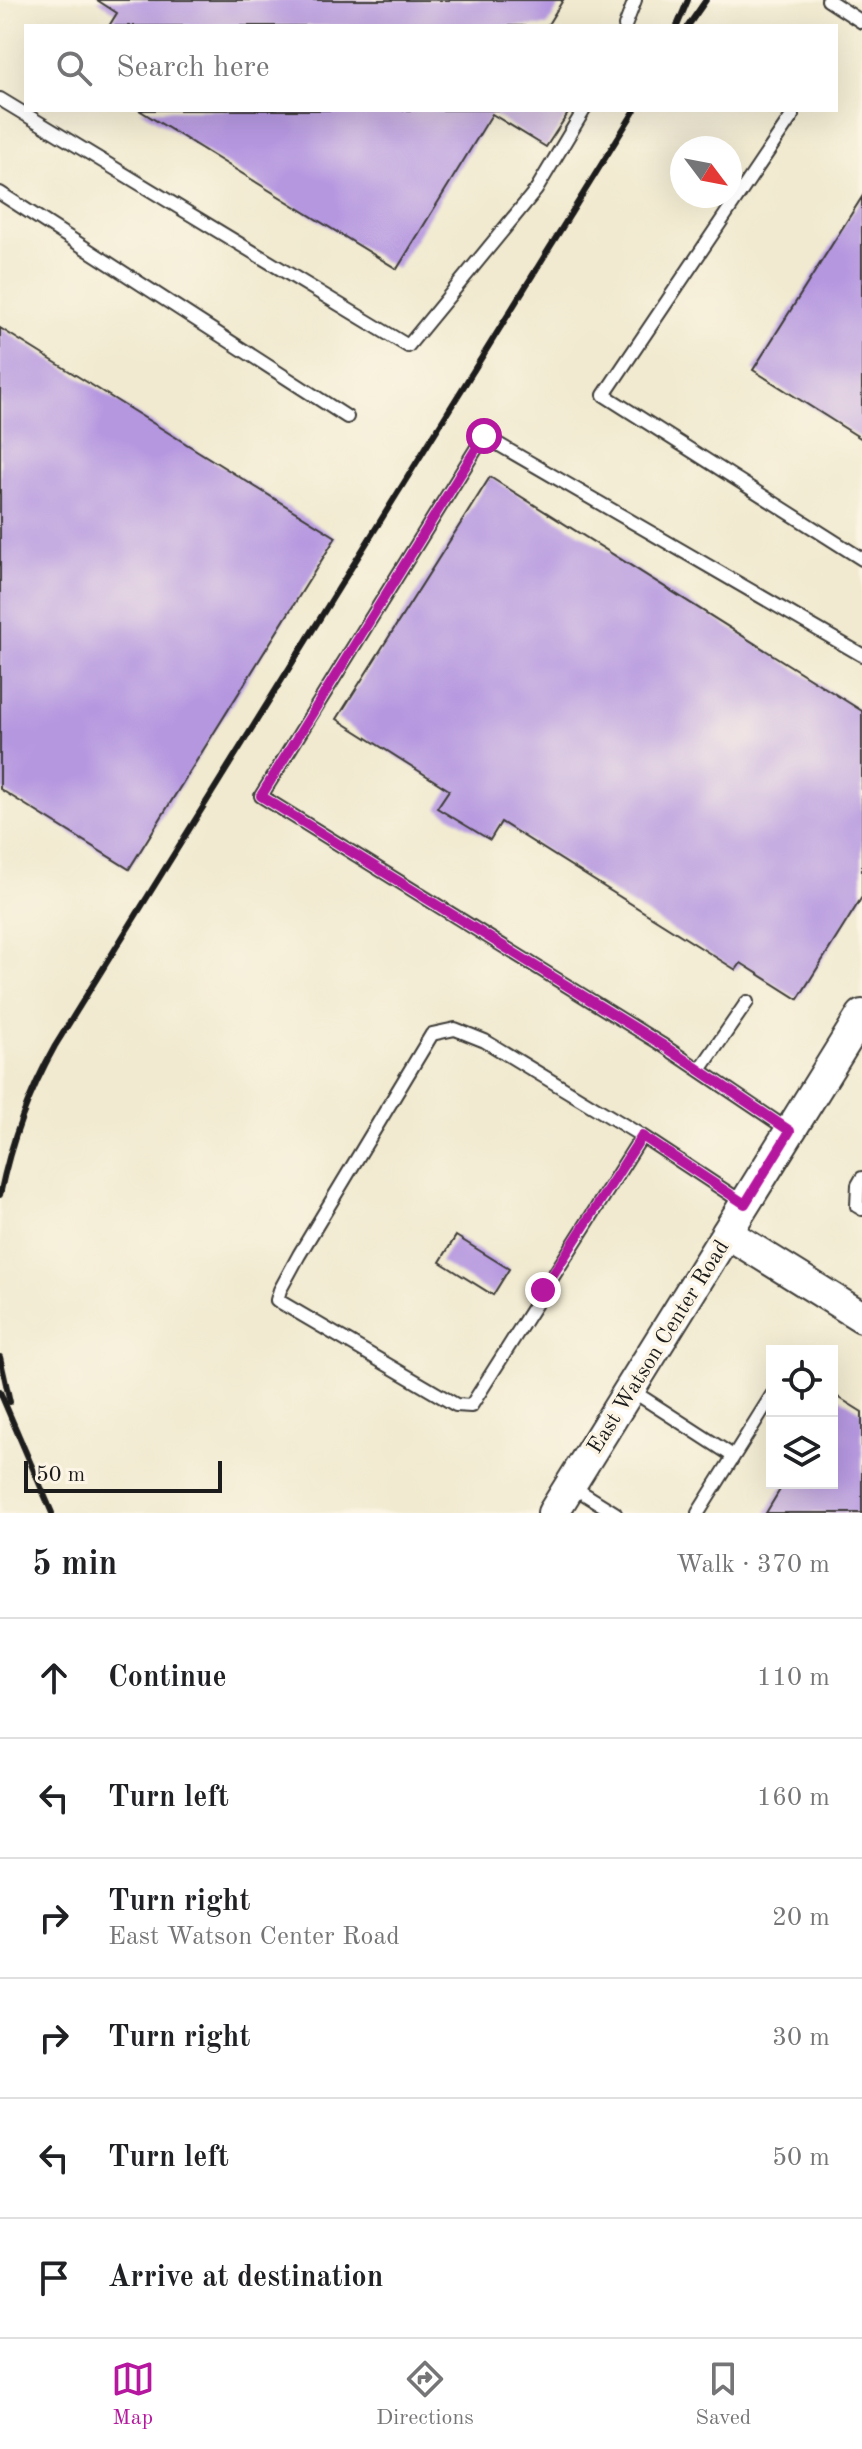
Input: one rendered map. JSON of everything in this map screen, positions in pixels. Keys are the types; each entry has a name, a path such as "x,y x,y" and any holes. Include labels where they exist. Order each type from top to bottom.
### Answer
{"street":[{"name":"East Watson Center Road","path":"553,1513 862,1015"},
{"path":"727,1233 862,1317"}],"lane":[{"path":"626,24 635,0"},
{"path":"828,0 862,22"},
{"path":"0,99 408,346 536,190 583,112"},
{"path":"792,116 604,395 862,559"},
{"path":"0,193 347,417"},
{"path":"790,1131 700,1070 261,796 484,436 862,655"},
{"path":"700,1070 747,1002"},
{"path":"642,1136 471,1406 456,1405 277,1300 299,1255 432,1034 455,1029 485,1041 642,1136 745,1204"},
{"path":"862,1178 858,1185 857,1206 862,1209"},
{"path":"629,1389 733,1456"},
{"path":"698,1513 766,1404"},
{"path":"570,1485 615,1513"}],"building":[{"path":"97,0 563,0 548,24 110,24 117,13"},
{"path":"142,112 569,112 546,147 492,114 397,269"},
{"path":"862,197 862,439 753,370"},
{"path":"0,328 336,537 129,869 0,789"},
{"path":"490,477 862,711 862,897 798,999 741,963 736,970 501,822 490,840 437,808 449,790 337,719"},
{"path":"456,1236 509,1269 493,1295 440,1262"},
{"path":"838,1397 862,1412 862,1513 766,1513 780,1489 838,1489"}],"railway":[{"path":"678,24 688,0"},
{"path":"689,24 706,0"},
{"path":"0,1195 22,1118 55,1046 634,112"},
{"path":"0,1357 10,1402"},
{"path":"0,1392 52,1513"}],"route":[{"path":"484,436 261,796 661,1044 790,1131 745,1204 642,1136 543,1290"}]}
